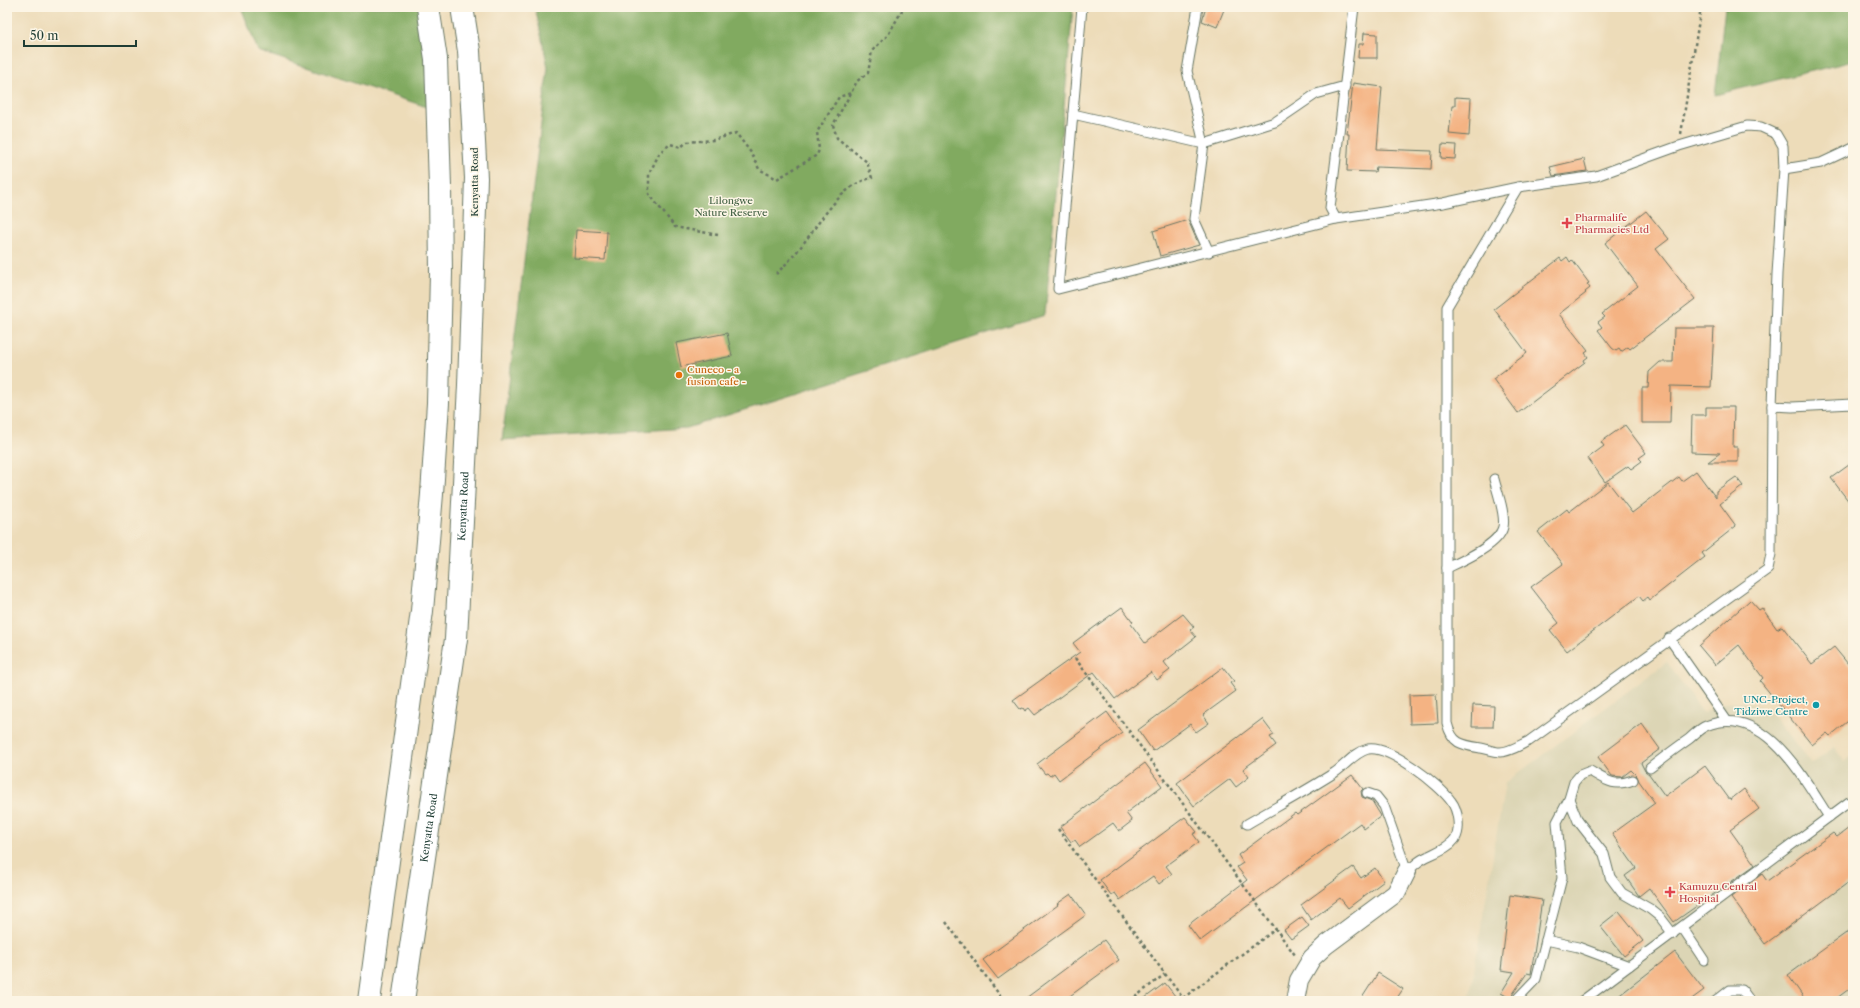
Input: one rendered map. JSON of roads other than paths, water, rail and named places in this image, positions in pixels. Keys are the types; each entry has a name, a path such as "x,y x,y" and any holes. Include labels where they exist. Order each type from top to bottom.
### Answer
{"main road":[{"path":"369,1001 422,611 438,403 440,187 436,59 428,7"},
{"name":"Kenyatta Road","path":"403,1001 456,639 469,385 476,178 469,51 462,7"}],"street":[{"path":"1295,1001 1300,980 1305,968 1312,958 1326,945 1396,893 1407,872"}],"lane":[{"path":"1082,7 1058,289 1336,219 1443,203 1518,187 1596,176 1679,146 1747,126 1761,127 1776,134 1783,146 1784,169 1777,274 1772,406 1771,554 1768,569 1670,638 1529,741 1500,752 1461,745 1449,732 1447,723 1448,307 1518,187"},
{"path":"1198,7 1187,71 1204,144 1194,219 1209,252"},
{"path":"1336,219 1330,208 1354,7"},
{"path":"1073,114 1204,144 1275,122 1316,94 1344,86"},
{"path":"1784,169 1821,163 1853,148"},
{"path":"1772,406 1792,407 1853,404"},
{"path":"1447,568 1476,554 1499,536 1503,527 1503,517 1494,479"},
{"path":"1670,638 1727,721"},
{"path":"1650,768 1705,726 1727,721 1753,726 1772,740 1798,770 1829,818"},
{"path":"1247,824 1335,772 1361,752 1369,749 1380,750 1392,754 1444,792 1453,803 1457,814 1458,829 1455,839 1441,850 1422,859 1407,872 1384,806 1376,796 1367,793"},
{"path":"1515,1001 1536,979 1562,878 1557,822 1569,798 1574,782 1580,774 1590,772 1609,783 1622,784 1633,780"},
{"path":"1569,798 1578,821 1604,854 1610,877 1622,893 1650,909 1660,917 1673,934"},
{"path":"1582,1001 1853,799"},
{"path":"1682,927 1704,960"},
{"path":"1546,940 1578,947 1629,966"},
{"path":"1716,1001 1730,990 1742,990 1750,1001"}],"place":[{"name":"Pharmalife Pharmacies Ltd","path":"1567,223"},
{"name":"Cuneco - a fusion cafe -","path":"679,375"},
{"name":"UNC-Project, Tidziwe Centre","path":"1816,705"},
{"name":"Kamuzu Central Hospital","path":"1670,892"}],"park label":[{"name":"Lilongwe Nature Reserve","path":"731,206"}]}
